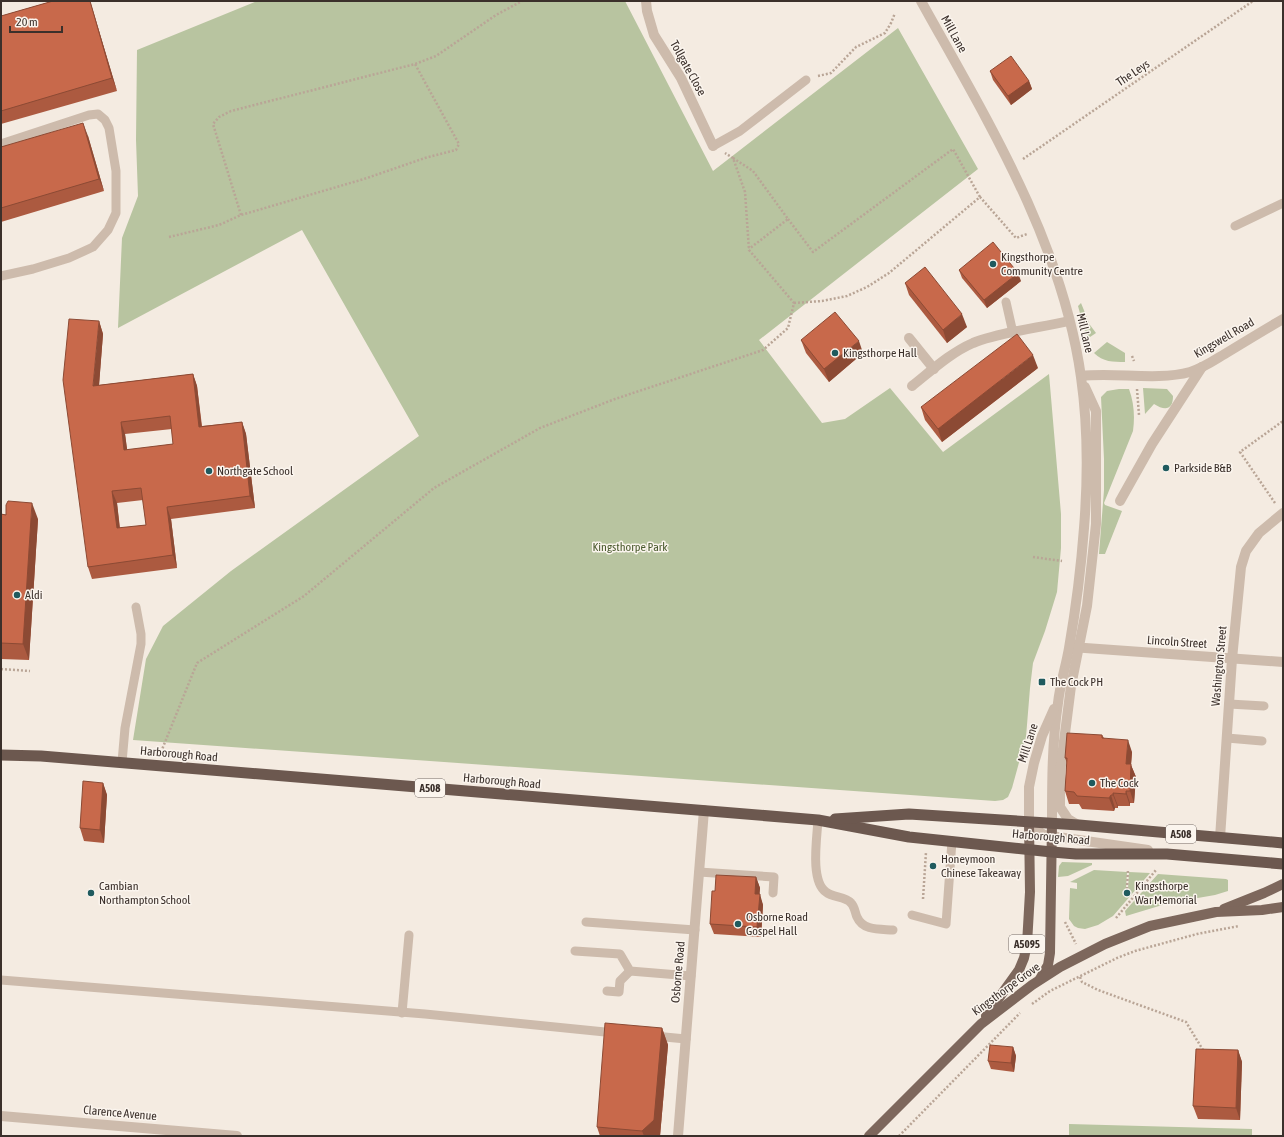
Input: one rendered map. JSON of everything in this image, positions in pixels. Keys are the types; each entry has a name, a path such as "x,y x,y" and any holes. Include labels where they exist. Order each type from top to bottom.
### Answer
{"highway":[{"name":"A508","path":"1,749 41,756"},
{"name":"A508","path":"1,755 41,756"},
{"name":"Harborough Road","path":"41,756 818,820 909,837 1029,850 1076,854 1167,854 1283,864"},
{"name":"Harborough Road","path":"818,820 909,814 1079,825 1283,843"}],"main road":[{"path":"1029,822 1029,850"},
{"path":"1039,980 1048,964 1050,953 1052,823"},
{"name":"A5095","path":"980,1024 1019,970 1024,958 1027,944 1029,918 1029,850"},
{"name":"Kingsthorpe Grove","path":"1216,912 1283,884"},
{"name":"Kingsthorpe Grove","path":"869,1136 980,1024 1039,980 1060,967 1129,933 1172,920 1216,912 1262,910 1283,907"}],"street":[{"name":"Tollgate Close","path":"646,1 647,11 654,35 682,78 713,146"},
{"name":"Mill Lane","path":"921,1 993,132 1016,178 1046,248 1069,322 1081,376 1085,429 1085,506 1074,647 1058,702 1042,736 1034,763 1028,794 1029,822"},
{"name":"Kingswell Road","path":"1081,376 1097,374 1177,374 1191,372 1283,319"},
{"path":"912,386 953,354 972,344 1013,333 1069,322"},
{"path":"910,338 934,369"},
{"path":"1120,501 1152,444 1202,367"},
{"name":"Washington Street","path":"1220,838 1232,659 1241,567 1246,551 1259,533 1283,513"},
{"path":"1074,647 1071,686 1060,773 1060,807 1068,819 1079,825"},
{"name":"Lincoln Street","path":"1074,647 1283,662"},
{"name":"Mill Lane","path":"1052,823 1052,796 1058,702"},
{"name":"Osborne Road","path":"678,1136 704,810"},
{"path":"1029,822 1032,827 1044,835 1053,836"},
{"name":"A508","path":"1053,836 1167,854"},
{"name":"Clarence Avenue","path":"1,1116 236,1136"}],"lane":[{"path":"713,146 740,131 806,80"},
{"path":"1,144 90,115 98,114 105,120 110,128 116,171 116,213 108,230 93,247 69,258 33,269 1,276"},
{"path":"1235,226 1283,202"},
{"path":"1006,302 1013,333"},
{"path":"122,762 125,728 141,644 141,634 136,607"},
{"path":"1229,704 1264,706"},
{"path":"1227,738 1262,741"},
{"path":"818,820 816,866 818,879 822,887 831,895 852,903 858,918 865,926 871,929 893,930"},
{"path":"912,915 946,924 952,841"},
{"path":"699,872 774,877 773,893"},
{"path":"586,922 694,930"},
{"path":"402,1013 409,935"},
{"path":"575,951 620,954 630,971"},
{"path":"607,991 619,992 620,981 630,971 691,976"},
{"path":"1,980 402,1013 626,1034"},
{"path":"641,1035 686,1039"}],"path":[{"path":"241,216 213,124 218,117 231,111 415,64 436,56 496,15 522,1"},
{"name":"The Leys","path":"1023,159 1253,1"},
{"path":"806,80 831,73 856,47 885,34 895,13"},
{"path":"169,237 219,225 241,216 364,179 425,158 456,150 459,144 415,64"},
{"path":"713,146 753,171 813,252 953,149 980,198 1016,238 1027,234"},
{"path":"733,158 745,192 749,250 794,303"},
{"path":"794,303 822,301 847,296 867,288 889,273 980,198"},
{"path":"749,250 788,219"},
{"path":"156,765 197,662 304,596 434,488 540,428 615,399 762,350 788,328 794,303"},
{"path":"1132,356 1134,361"},
{"path":"1137,389 1139,415"},
{"path":"1283,421 1240,452 1283,513"},
{"path":"1033,557 1062,561"},
{"path":"1,669 30,672"},
{"path":"923,900 926,849"},
{"path":"1127,889 1128,869"},
{"path":"1116,918 1156,870"},
{"path":"1064,919 1073,939"},
{"path":"1027,1008 1050,992 1135,951 1197,934 1241,926"},
{"path":"1080,977 1082,982 1098,990 1186,1022 1206,1055"},
{"path":"899,1136 1022,1012"}],"green space":[{"name":"Kingsthorpe Park","path":"257,1 625,1 713,171 898,28 978,169 759,340 822,423 845,419 890,388 943,452 1049,374 1061,514 1061,548 1057,592 1033,663 1026,737 1012,788 1008,797 1003,800 995,801 133,740 146,659 163,626 231,571 419,436 302,230 118,328 122,238 138,196 136,140 137,50"},
{"path":"1081,303 1090,325 1096,333 1087,339 1078,306"},
{"path":"1107,342 1125,353 1125,362 1112,362 1105,360 1094,353"},
{"path":"1143,388 1167,389 1173,396 1172,404 1168,408 1162,408 1154,404 1145,414"},
{"path":"1129,389 1134,410 1133,431 1104,503 1105,505 1122,511 1105,554 1099,554 1104,490 1101,397 1107,391"},
{"path":"1062,862 1092,863 1092,865 1068,876 1058,877 1059,866"},
{"path":"1094,870 1127,872 1126,889 1128,889 1129,872 1150,873 1113,916 1098,925 1085,929 1078,928 1074,926 1069,919 1070,888 1077,889 1077,883 1070,882"},
{"path":"1158,874 1226,879 1228,880 1228,891 1215,895 1169,903 1126,916 1125,911"},
{"path":"1069,1124 1252,1129 1252,1136 1069,1136"}],"building":[{"path":"53,1 90,1 112,78 1,111 1,16"},
{"path":"1011,56 1029,81 1008,96 990,71"},
{"path":"83,123 99,179 1,208 1,147"},
{"path":"993,242 1018,273 984,300 959,270"},
{"path":"925,267 962,314 943,330 905,283"},
{"name":"Kingsthorpe Hall","path":"835,312 859,341 824,369 801,340"},
{"path":"69,319 99,321 93,386 193,374 199,427 242,422 250,496 167,507 173,555 88,567 63,380","holes":["170,416 173,444 124,450 121,422","141,488 146,525 117,528 112,491"]},
{"path":"1017,334 1033,355 938,429 921,407"},
{"name":"Aldi","path":"8,501 32,503 23,644 1,643 1,514 6,515 6,505"},
{"path":"1067,733 1102,735 1102,738 1128,740 1126,764 1131,764 1130,791 1126,791 1126,794 1113,793 1113,795 1109,798 1077,796 1074,792 1065,791"},
{"path":"83,781 103,783 100,830 80,828"},
{"path":"716,875 756,877 755,894 760,894 757,927 710,924 712,891 715,891"},
{"path":"605,1023 662,1028 654,1120 642,1131 597,1127"},
{"path":"990,1045 1013,1047 1011,1063 988,1061"},
{"path":"1196,1049 1238,1050 1236,1108 1193,1106"}],"place":[{"name":"Kingsthorpe Community Centre","path":"993,264"},
{"name":"Kingsthorpe Hall","path":"835,353"},
{"name":"Parkside B&B","path":"1166,468"},
{"name":"Northgate School","path":"209,471"},
{"name":"Aldi","path":"17,595"},
{"name":"The Cock PH","path":"1042,682"},
{"name":"The Cock","path":"1092,783"},
{"name":"Honeymoon Chinese Takeaway","path":"933,866"},
{"name":"Cambian Northampton School","path":"91,893"},
{"name":"Kingsthorpe War Memorial","path":"1127,893"},
{"name":"Osborne Road Gospel Hall","path":"738,924"}]}
